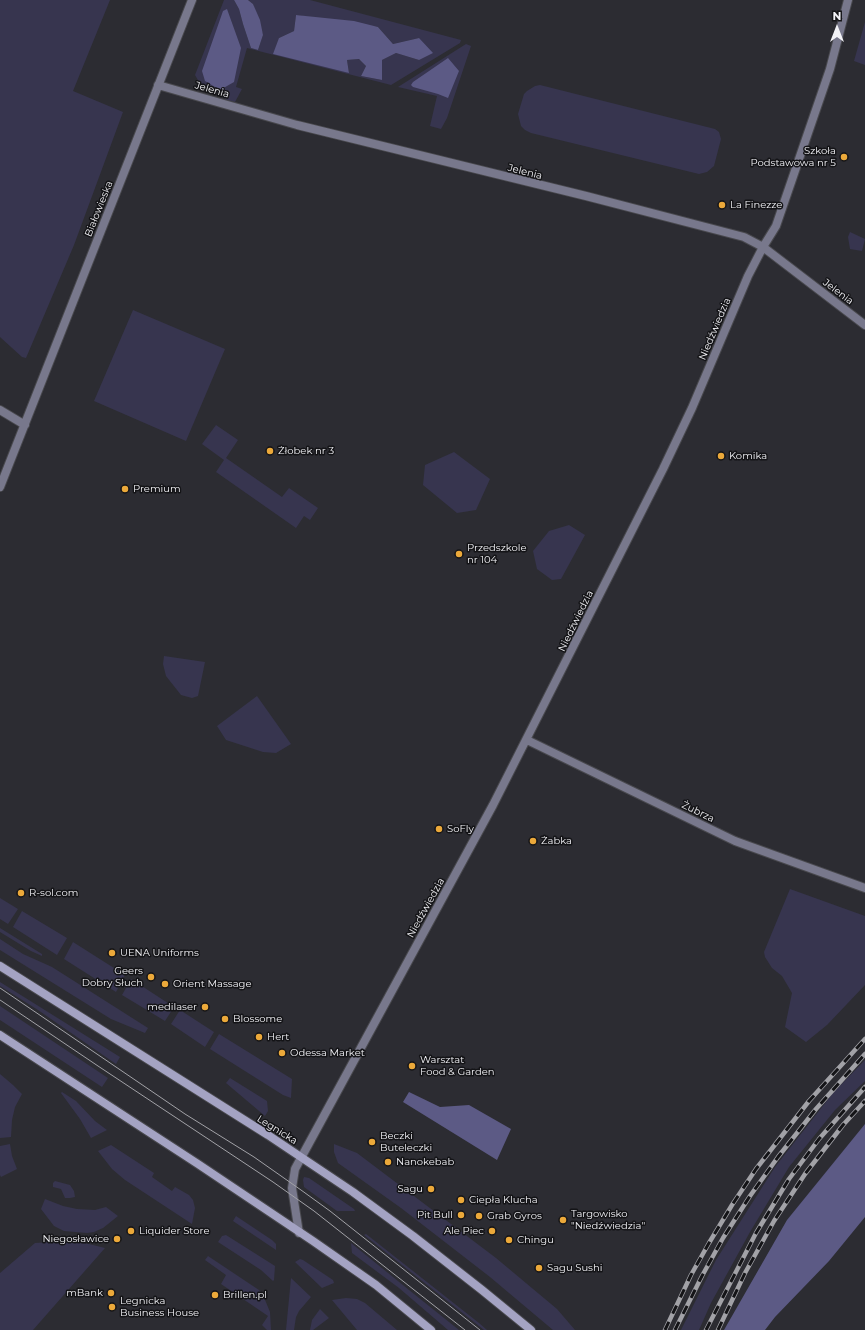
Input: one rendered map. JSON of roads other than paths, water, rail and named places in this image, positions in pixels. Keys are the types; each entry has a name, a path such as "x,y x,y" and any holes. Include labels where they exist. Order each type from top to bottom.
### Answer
{"main road":[{"name":"Legnicka","path":"0,966 301,1157 353,1192 413,1236 530,1330"},
{"path":"0,1035 198,1164 299,1232 376,1285 431,1330"}],"street":[{"name":"Białowieska","path":"0,487 192,0"},
{"name":"Niedźwiedzia","path":"299,1232 292,1188 295,1169 448,890 527,740 692,408 748,276 776,226 830,69 840,37 848,0"},
{"name":"Jelenia","path":"158,85 297,125 586,196 744,237 763,247 865,325"},
{"path":"0,410 25,425"},
{"name":"Żubrza","path":"527,740 735,841 865,888"}],"tram line":[{"path":"0,988 185,1114 254,1157 301,1190 330,1211 480,1330"},
{"path":"0,1000 273,1182 314,1211 465,1330"}],"railway":[{"path":"665,1330 691,1275 709,1243 756,1169 809,1101 865,1039"},
{"path":"675,1330 723,1238 750,1196 778,1157 816,1109 865,1054"},
{"path":"706,1330 756,1233 789,1179 819,1139 865,1087"},
{"path":"718,1330 745,1273 774,1221 805,1174 843,1125 865,1101"}],"place":[{"name":"Szkoła Podstawowa nr 5","path":"844,157"},
{"name":"La Finezze","path":"722,205"},
{"name":"Żłobek nr 3","path":"270,451"},
{"name":"Komika","path":"721,456"},
{"name":"Premium","path":"125,489"},
{"name":"Przedszkole nr 104","path":"459,554"},
{"name":"SoFly","path":"439,829"},
{"name":"Żabka","path":"533,841"},
{"name":"R-sol.com","path":"21,893"},
{"name":"UENA Uniforms","path":"112,953"},
{"name":"Geers Dobry Słuch","path":"151,977"},
{"name":"Orient Massage","path":"165,984"},
{"name":"medilaser","path":"205,1007"},
{"name":"Blossome","path":"225,1019"},
{"name":"Hert","path":"259,1037"},
{"name":"Odessa Market","path":"282,1053"},
{"name":"Warsztat Food & Garden","path":"412,1066"},
{"name":"Beczki Buteleczki","path":"372,1142"},
{"name":"Nanokebab","path":"388,1162"},
{"name":"Sagu","path":"431,1189"},
{"name":"Ciepła Klucha","path":"461,1200"},
{"name":"Pit Bull","path":"461,1215"},
{"name":"Grab Gyros","path":"479,1216"},
{"name":"Targowisko \"Niedźwiedzia\"","path":"563,1220"},
{"name":"Liquider Store","path":"131,1231"},
{"name":"Ale Piec","path":"492,1231"},
{"name":"Niegosławice","path":"117,1239"},
{"name":"Chingu","path":"509,1240"},
{"name":"Sagu Sushi","path":"539,1268"},
{"name":"mBank","path":"111,1293"},
{"name":"Brillen.pl","path":"215,1295"},
{"name":"Legnicka Business House","path":"112,1307"}]}
